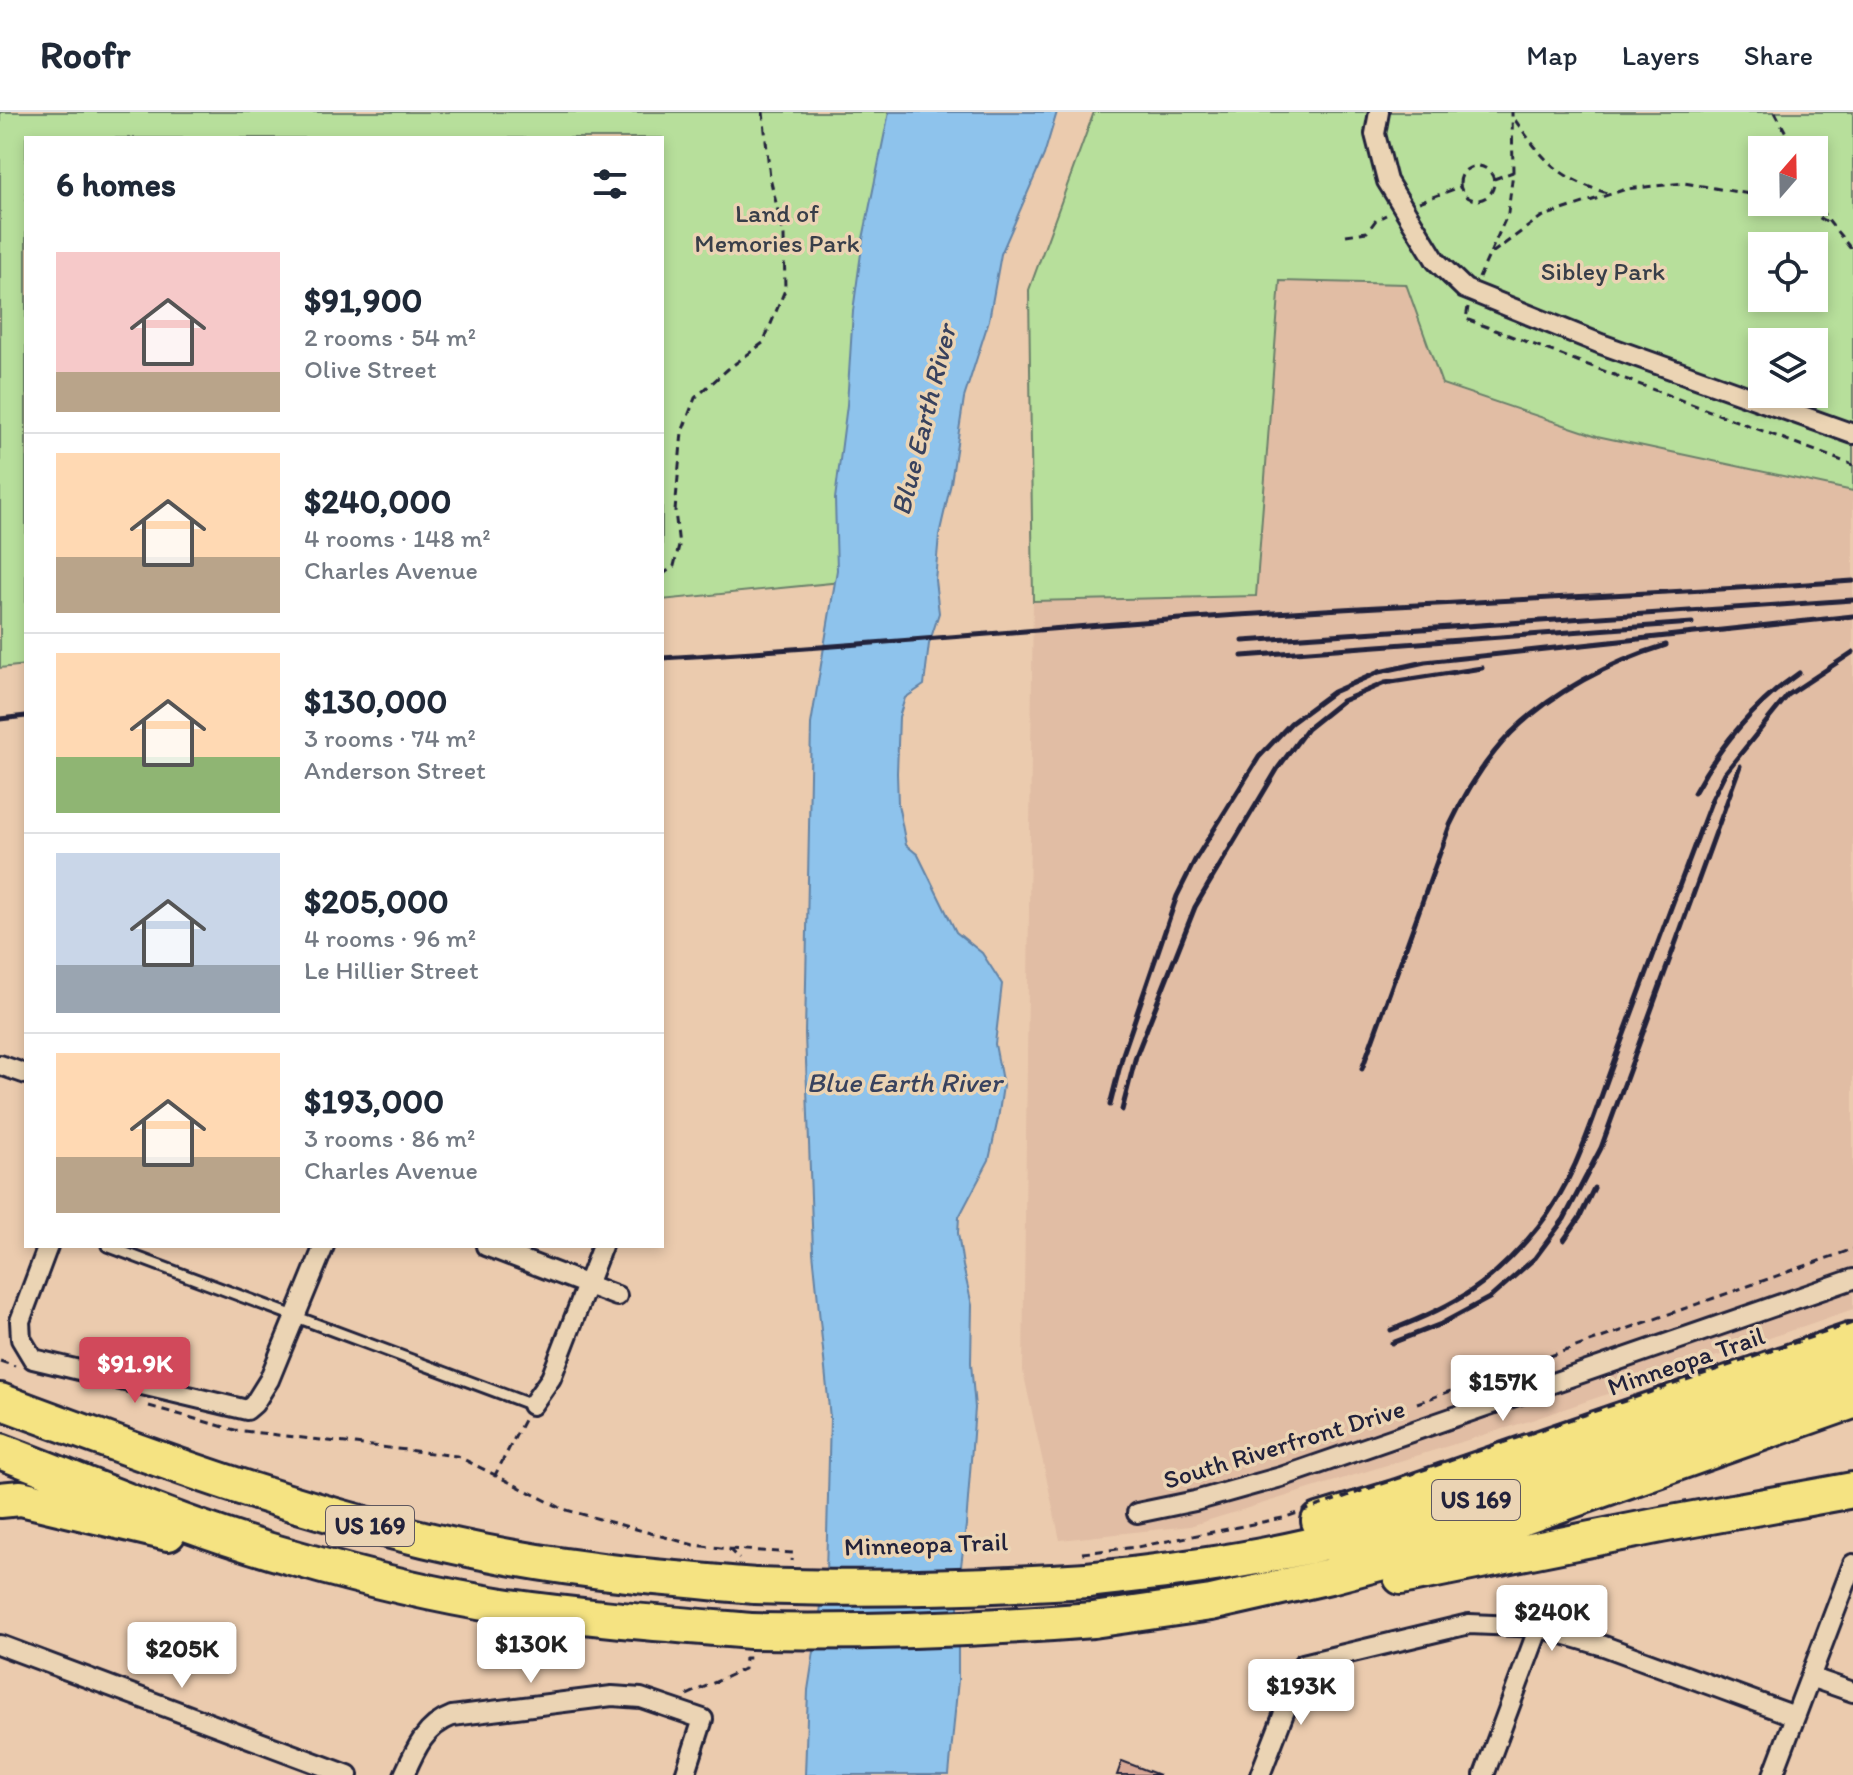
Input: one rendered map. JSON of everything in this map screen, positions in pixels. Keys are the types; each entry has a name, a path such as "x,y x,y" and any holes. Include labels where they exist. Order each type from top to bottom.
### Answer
{"highway":[{"path":"1146,1573 1398,1497 1853,1340"},
{"name":"US 169","path":"0,1401 246,1490 351,1521 510,1558 616,1574 749,1575 886,1589 972,1587 1082,1567 1146,1573 1307,1547 1502,1492 1853,1369"},
{"name":"US 169","path":"0,1451 288,1557 502,1606 605,1619 754,1644 852,1633 971,1629 1093,1620 1211,1603 1330,1576 1476,1534 1853,1401"},
{"path":"0,1422 11,1417 46,1418"},
{"path":"1211,1603 1344,1588 1853,1490"},
{"path":"0,1500 21,1498 123,1524 288,1557"}],"street":[{"path":"1379,112 1375,134 1387,181 1436,261 1465,289 1601,344 1853,433"},
{"path":"0,1065 24,1073"},
{"path":"47,1248 20,1321 28,1364 247,1410 269,1380 323,1248"},
{"path":"491,1248 617,1296"},
{"path":"532,1405 551,1378 601,1248"},
{"name":"South Riverfront Drive","path":"1137,1513 1195,1501 1281,1477 1853,1279"},
{"path":"1773,1775 1853,1564"},
{"path":"1260,1775 1303,1664 1469,1624 1539,1627 1604,1646 1795,1716"},
{"path":"1484,1775 1539,1627"},
{"path":"0,1645 348,1775"},
{"path":"1810,1677 1853,1692"},
{"path":"404,1775 428,1730 452,1716 612,1696 641,1698 703,1719 685,1775"}],"lane":[{"path":"112,1248 532,1405"}],"path":[{"path":"664,574 674,566 679,546 675,511 682,432 695,398 763,343 785,290 784,236 770,178 763,112"},
{"path":"1775,112 1788,136"},
{"path":"1513,118 1544,160 1578,184 1610,194"},
{"path":"1470,167 1481,167 1491,173 1493,179 1493,189 1481,200 1470,199 1460,187 1461,176 1470,167"},
{"path":"1493,179 1513,172"},
{"path":"1491,253 1541,217 1626,189 1684,183 1748,194"},
{"path":"1816,216 1838,230"},
{"path":"1825,216 1853,252"},
{"path":"1417,1403 1853,1249"},
{"name":"Minneopa Trail","path":"1082,1567 1137,1547 1283,1518 1853,1323"},
{"path":"0,1361 28,1364"},
{"path":"136,1403 235,1430 457,1456 563,1509 694,1545 793,1553"},
{"path":"494,1477 532,1405"},
{"path":"729,1549 749,1575"},
{"path":"789,1564 804,1564"},
{"path":"704,1686 744,1669 745,1658 754,1644"}],"shaded area":[{"path":"1280,281 1407,284 1442,385 1597,436 1853,491 1853,1309 1532,1420 1190,1526 1060,1540 1023,1371 1033,601 1255,596"}],"green space":[{"name":"Land of Memories Park","path":"0,112 908,112 851,581 664,600 664,136 24,136 24,665 0,668"},
{"name":"Sibley Park","path":"1094,112 1853,112 1853,491 1597,436 1442,384 1406,284 1280,281 1256,596 1033,601 1029,290"}],"water":[{"name":"Blue Earth River","path":"889,112 1057,112 1044,155 1001,254 989,320 964,398 951,483 939,535 935,580 939,613 929,644 924,685 905,698 899,717 898,804 906,845 918,855 956,932 982,953 1002,984 995,1044 1003,1086 998,1119 989,1160 959,1217 958,1233 972,1305 971,1363 975,1408 958,1591 958,1680 949,1775 805,1775 808,1690 826,1574 830,1418 813,1252 805,1034 811,724 837,570 835,499 847,405 853,311 863,239"}],"building":[{"path":"1122,1761 1159,1775 1117,1775"}],"railway":[{"path":"664,658 1194,618 1853,581"},
{"path":"1243,641 1853,600"},
{"path":"1110,1105 1123,1054 1177,896 1195,860 1259,757 1291,723 1333,692 1379,672 1425,662 1853,616"},
{"path":"1242,656 1692,623"},
{"path":"1362,1069 1450,825 1485,765 1511,733 1545,704 1583,680 1624,660 1666,645"},
{"path":"1391,1330 1455,1301 1489,1278 1521,1246 1551,1209 1582,1147 1712,799 1725,773 1788,695 1853,652"},
{"path":"1122,1110 1136,1056 1195,907 1278,768 1307,729 1342,701 1385,683 1482,668"},
{"path":"1694,793 1739,727 1799,673"},
{"path":"0,719 24,716"},
{"path":"1392,1343 1441,1324 1491,1297 1535,1258 1564,1219 1601,1148 1740,766"},
{"path":"1564,1240 1594,1188"}]}
